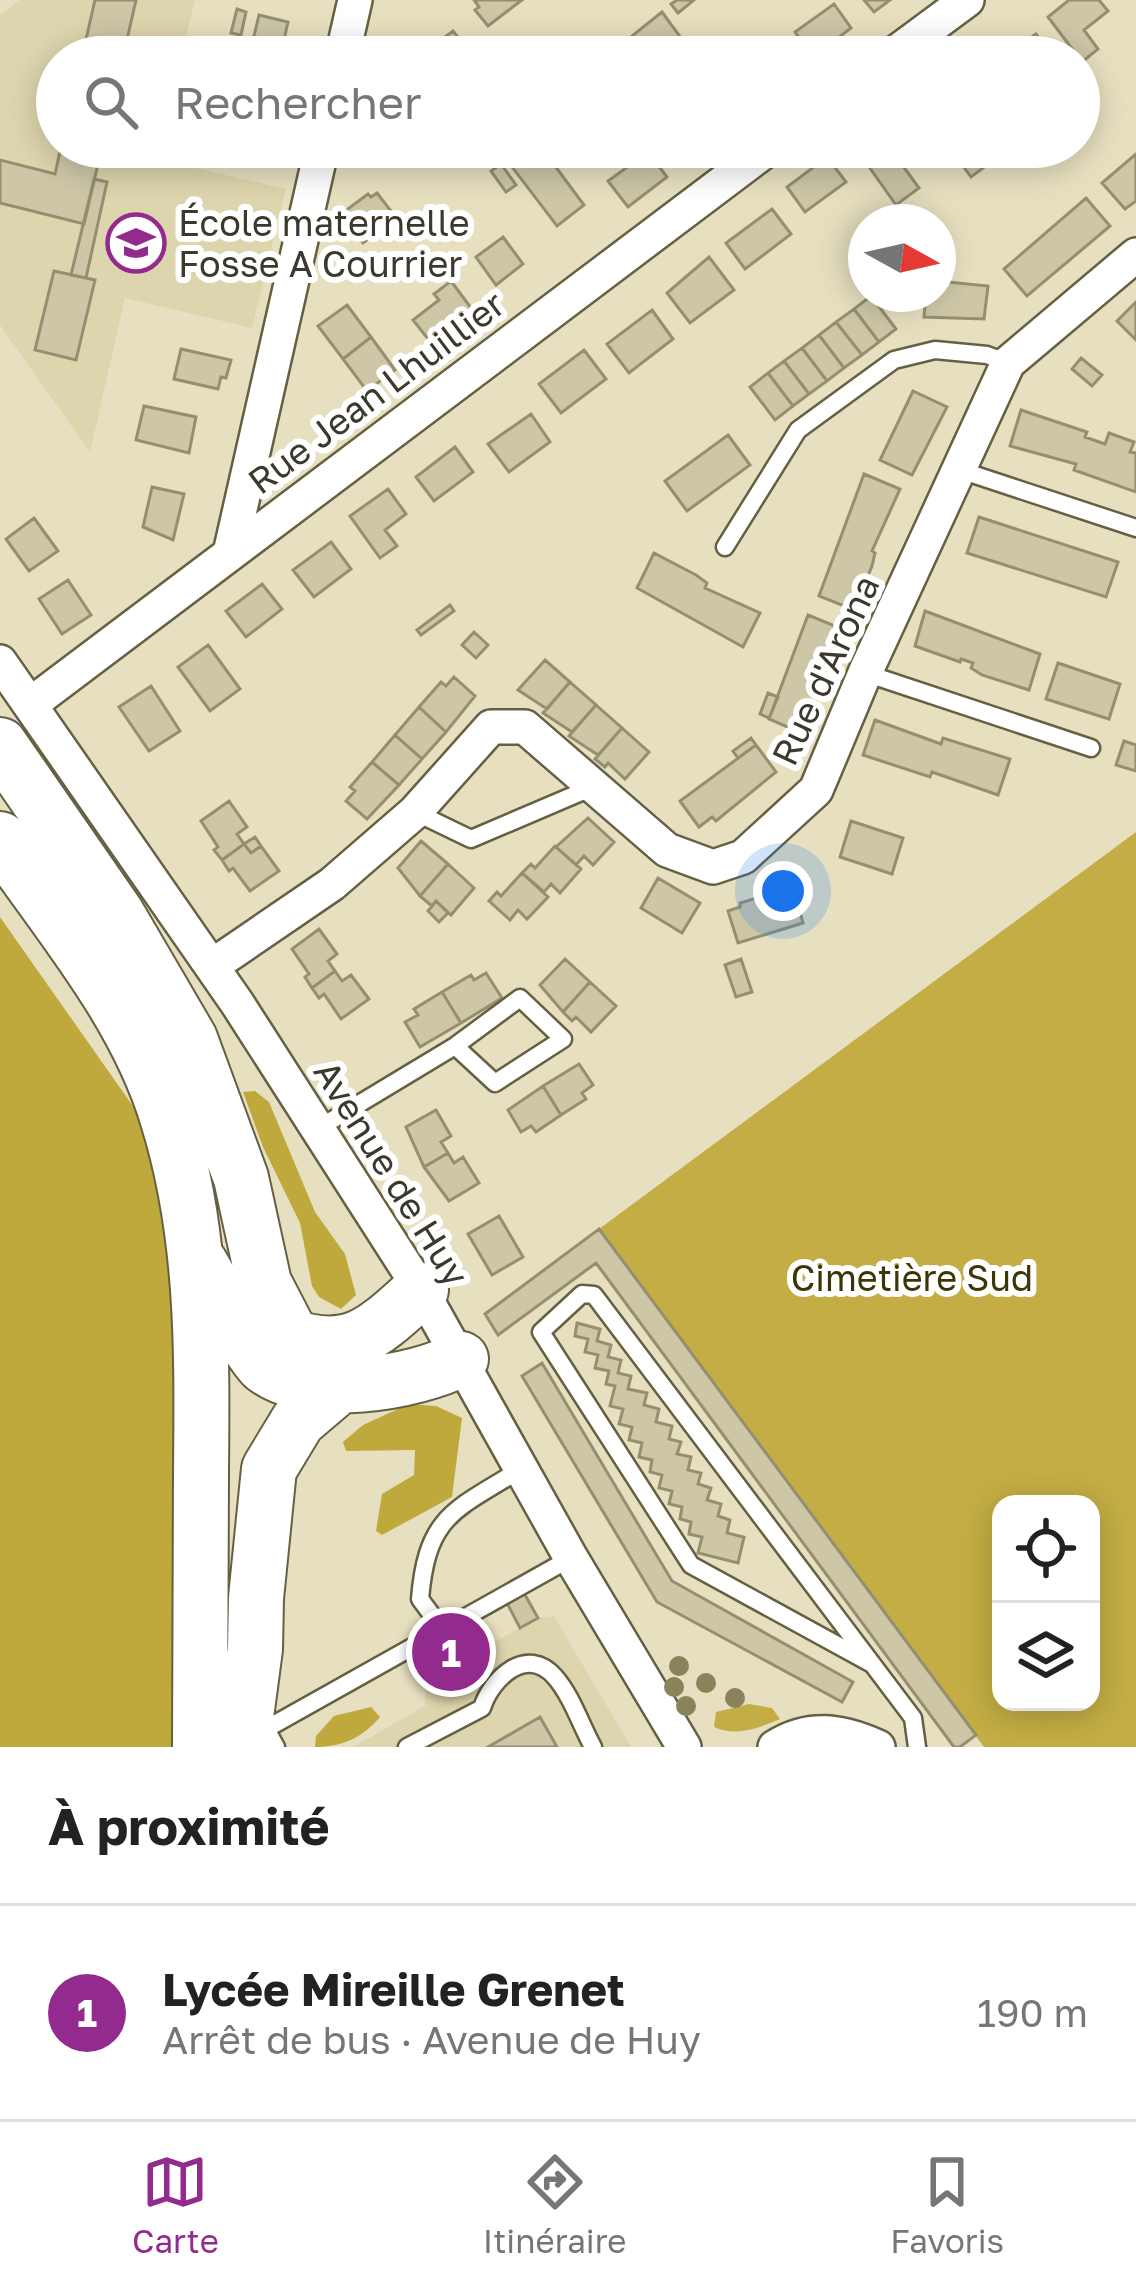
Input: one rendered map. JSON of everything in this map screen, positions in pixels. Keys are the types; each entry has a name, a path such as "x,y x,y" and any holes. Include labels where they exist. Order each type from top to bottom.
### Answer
{"main road":[{"path":"15,724 190,1040 241,1178 264,1283 292,1337 314,1344 360,1341 421,1291"},
{"path":"0,838 107,992 131,1033 168,1118 198,1261 244,1741"},
{"path":"220,1125 218,1147 237,1322 244,1741"},
{"path":"198,1261 261,1364 294,1383 338,1387 439,1370 461,1359"},
{"path":"244,1741 269,1469 298,1421 338,1387"}],"street":[{"path":"918,36 967,0"},
{"path":"348,36 357,3"},
{"path":"231,549 317,168"},
{"name":"Rue Jean Lhuillier","path":"15,724 231,549 742,168"},
{"name":"Rue d'Arona","path":"212,966 332,884 416,812 490,727 525,728 667,850 713,866 743,857 816,790 1008,363 1136,255"},
{"name":"Avenue de Huy","path":"0,662 15,724 212,966 319,1128 421,1291 684,1747"},
{"path":"776,1747 813,1732 842,1732 878,1747"}],"lane":[{"path":"725,547 798,430 894,360 935,350 987,355 1008,363"},
{"path":"960,470 1136,528"},
{"path":"865,673 1091,748"},
{"path":"416,812 471,839 593,787"},
{"path":"319,1128 455,1046 520,998 562,1039 494,1083 455,1046"},
{"path":"872,1664 691,1565 541,1332 582,1294 594,1295 913,1718 917,1747"},
{"path":"443,1630 420,1599 424,1555 451,1512 521,1469"},
{"path":"244,1741 571,1558"},
{"path":"407,1747 482,1708 490,1684 523,1665 542,1666 556,1678 593,1747"}],"shaded area":[{"name":"École maternelle Fosse A Courrier","path":"20,0 195,0 186,36 36,36 36,168 196,168 286,189 252,328 125,298 90,452 0,325 0,15"},
{"path":"0,917 168,1156 183,1747 0,1747"},
{"path":"255,1091 269,1102 315,1212 345,1254 356,1295 341,1309 319,1297 312,1286 300,1223 263,1147 243,1092"},
{"path":"409,1404 436,1406 462,1418 452,1497 382,1535 376,1531 382,1494 414,1475 415,1450 346,1451 343,1442 363,1425"},
{"path":"554,1616 631,1747 353,1747 425,1706 426,1680 538,1618"},
{"path":"371,1707 380,1717 359,1736 315,1747 316,1736 334,1716"}],"green space":[{"name":"Cimetière Sud","path":"1136,832 1136,1747 984,1747 599,1229"},
{"path":"749,1704 772,1708 780,1719 739,1731 714,1727 716,1712"}],"building":[{"path":"95,0 136,0 128,36 87,36"},
{"path":"474,0 522,0 488,26 475,10 479,7"},
{"path":"694,0 678,13 671,4"},
{"path":"864,0 890,0 874,12"},
{"path":"1069,0 1099,0 1108,11 1084,30 1088,36 1062,36 1048,17"},
{"path":"834,4 851,28 841,36 798,36 795,32"},
{"path":"237,9 246,12 241,35 231,33"},
{"path":"662,12 680,36 632,36"},
{"path":"259,15 288,22 285,36 254,36"},
{"path":"1136,154 1136,201 1125,209 1102,183"},
{"path":"0,160 55,174 56,168 97,168 84,224 0,203"},
{"path":"504,168 516,185 506,192 491,171"},
{"path":"513,168 557,168 584,205 557,226"},
{"path":"626,168 660,168 667,177 628,207 608,181"},
{"path":"812,168 835,168 846,182 805,212 787,187"},
{"path":"870,168 904,168 919,188 895,204"},
{"path":"94,179 107,182 86,278 71,275"},
{"path":"377,193 394,215 363,243 341,214 368,194"},
{"path":"1086,198 1110,226 1027,296 1004,269"},
{"path":"772,209 791,234 745,269 726,243"},
{"path":"503,237 523,264 496,285 476,257"},
{"path":"709,257 734,290 690,323 667,293"},
{"path":"54,271 95,280 76,360 35,350"},
{"path":"451,281 474,312 432,344 413,320 439,300 434,294"},
{"path":"956,283 988,286 984,319 924,317 924,312 956,312"},
{"path":"1136,302 1136,340 1117,321"},
{"path":"347,305 371,337 343,359 318,326"},
{"path":"652,310 673,339 629,373 607,344"},
{"path":"856,312 883,312 896,329 879,342"},
{"path":"856,312 879,342 862,355 836,322"},
{"path":"836,322 862,355 844,368 819,335"},
{"path":"819,335 844,368 827,381 802,348"},
{"path":"371,337 395,370 367,391 343,359"},
{"path":"802,348 827,381 809,394 784,361"},
{"path":"181,349 231,360 218,389 174,379"},
{"path":"584,350 606,379 561,413 539,384"},
{"path":"1081,358 1102,375 1092,386 1072,369"},
{"path":"784,361 809,394 793,406 768,373"},
{"path":"768,373 793,406 775,420 750,387"},
{"path":"913,391 947,407 912,475 880,460"},
{"path":"144,406 196,417 189,453 136,440"},
{"path":"1021,410 1087,432 1085,437 1105,444 1109,433 1134,442 1130,452 1136,453 1136,492 1074,470 1076,464 1010,446"},
{"path":"531,414 550,442 509,472 488,444"},
{"path":"728,435 750,465 687,511 665,481"},
{"path":"455,447 473,472 434,501 416,477"},
{"path":"864,474 900,489 872,551 872,566 854,610 819,596"},
{"path":"152,487 184,494 173,540 143,527"},
{"path":"388,489 406,514 385,530 397,546 380,558 350,516"},
{"path":"979,517 1118,562 1106,597 967,553"},
{"path":"34,518 58,551 29,571 6,539"},
{"path":"331,542 351,569 314,597 293,570"},
{"path":"654,553 696,575 707,583 705,588 760,613 743,647 637,588"},
{"path":"68,580 91,615 62,634 39,599"},
{"path":"262,584 282,609 246,637 226,611"},
{"path":"450,605 454,611 421,635 417,630"},
{"path":"925,611 1040,654 1029,690 982,675 971,668 973,663 915,646"},
{"path":"808,615 840,628 816,699 799,732 769,719"},
{"path":"474,632 488,645 476,658 462,645"},
{"path":"208,645 240,689 210,711 178,667"},
{"path":"545,660 570,682 547,709 518,690"},
{"path":"1058,663 1120,684 1109,719 1046,699"},
{"path":"454,677 475,696 446,732 419,707 441,682 446,686"},
{"path":"570,682 596,705 572,732 543,713"},
{"path":"151,686 180,731 149,751 119,707"},
{"path":"768,693 778,697 769,718 760,714"},
{"path":"596,705 622,728 598,755 569,736"},
{"path":"419,707 446,732 422,759 395,735"},
{"path":"875,720 941,744 943,738 1010,759 998,795 863,755"},
{"path":"622,728 649,752 625,779 608,763 605,767 595,759"},
{"path":"395,735 422,759 399,785 372,762"},
{"path":"751,738 756,745 738,758 733,751"},
{"path":"1124,741 1136,745 1136,771 1116,765"},
{"path":"756,745 776,772 716,821 712,817 699,827 680,801"},
{"path":"372,762 399,785 367,819 346,801 355,791 350,787"},
{"path":"229,801 247,827 237,834 244,844 222,860 201,821"},
{"path":"588,818 614,842 593,865 584,856 576,865 556,847"},
{"path":"851,821 903,838 892,874 840,857"},
{"path":"255,837 261,846 251,853 244,844"},
{"path":"421,841 448,864 420,896 398,868"},
{"path":"244,844 251,853 261,846 279,871 250,891 222,860"},
{"path":"555,846 581,869 560,893 551,884 544,892 522,873 531,864 535,868"},
{"path":"448,864 474,888 451,915 436,901 432,906 420,896"},
{"path":"522,873 548,897 527,919 518,910 510,920 489,901 497,892 501,896"},
{"path":"658,878 700,903 682,933 641,908"},
{"path":"793,887 803,923 738,943 728,911"},
{"path":"436,901 448,913 439,922 428,911"},
{"path":"319,929 337,954 328,961 335,971 312,988 305,977 309,974 292,949"},
{"path":"565,959 590,982 563,1012 540,985"},
{"path":"741,959 752,992 736,997 725,965"},
{"path":"335,971 342,981 351,975 369,999 341,1019 324,994 319,998 312,988"},
{"path":"486,973 502,998 461,1023 442,992 471,975 474,980"},
{"path":"590,982 616,1006 591,1032 563,1012"},
{"path":"442,992 461,1023 420,1047 405,1022 418,1015 414,1009"},
{"path":"579,1064 593,1085 582,1093 586,1099 561,1115 543,1086"},
{"path":"543,1086 561,1115 536,1132 531,1126 521,1132 508,1110"},
{"path":"436,1110 451,1136 441,1142 448,1153 424,1167 406,1127"},
{"path":"448,1153 454,1163 463,1157 479,1183 449,1201 424,1167"},
{"path":"499,1216 523,1257 492,1275 468,1234"},
{"path":"599,1229 976,1735 960,1747 954,1747 596,1263 498,1335 485,1314"},
{"path":"577,1323 600,1329 597,1341 611,1345 608,1357 621,1360 618,1373 631,1376 628,1389 647,1393 644,1405 659,1409 656,1422 672,1426 669,1439 681,1442 677,1454 691,1457 688,1470 701,1473 698,1484 711,1488 707,1500 721,1504 718,1516 730,1520 727,1533 744,1537 738,1563 698,1553 702,1537 689,1534 691,1522 680,1519 682,1507 669,1504 672,1491 659,1488 662,1475 650,1472 652,1460 639,1457 642,1443 629,1440 632,1427 619,1424 623,1409 610,1406 615,1386 606,1384 609,1371 595,1368 598,1355 585,1352 588,1339 575,1336"},
{"path":"542,1363 672,1581 853,1682 842,1702 657,1602 522,1376"},
{"path":"524,1593 538,1618 520,1628 507,1603"},
{"path":"540,1717 557,1747 488,1747"}],"place":[{"name":"École maternelle Fosse A Courrier","path":"136,243"},
{"name":"Lycée Mireille Grenet","path":"451,1652"}]}
